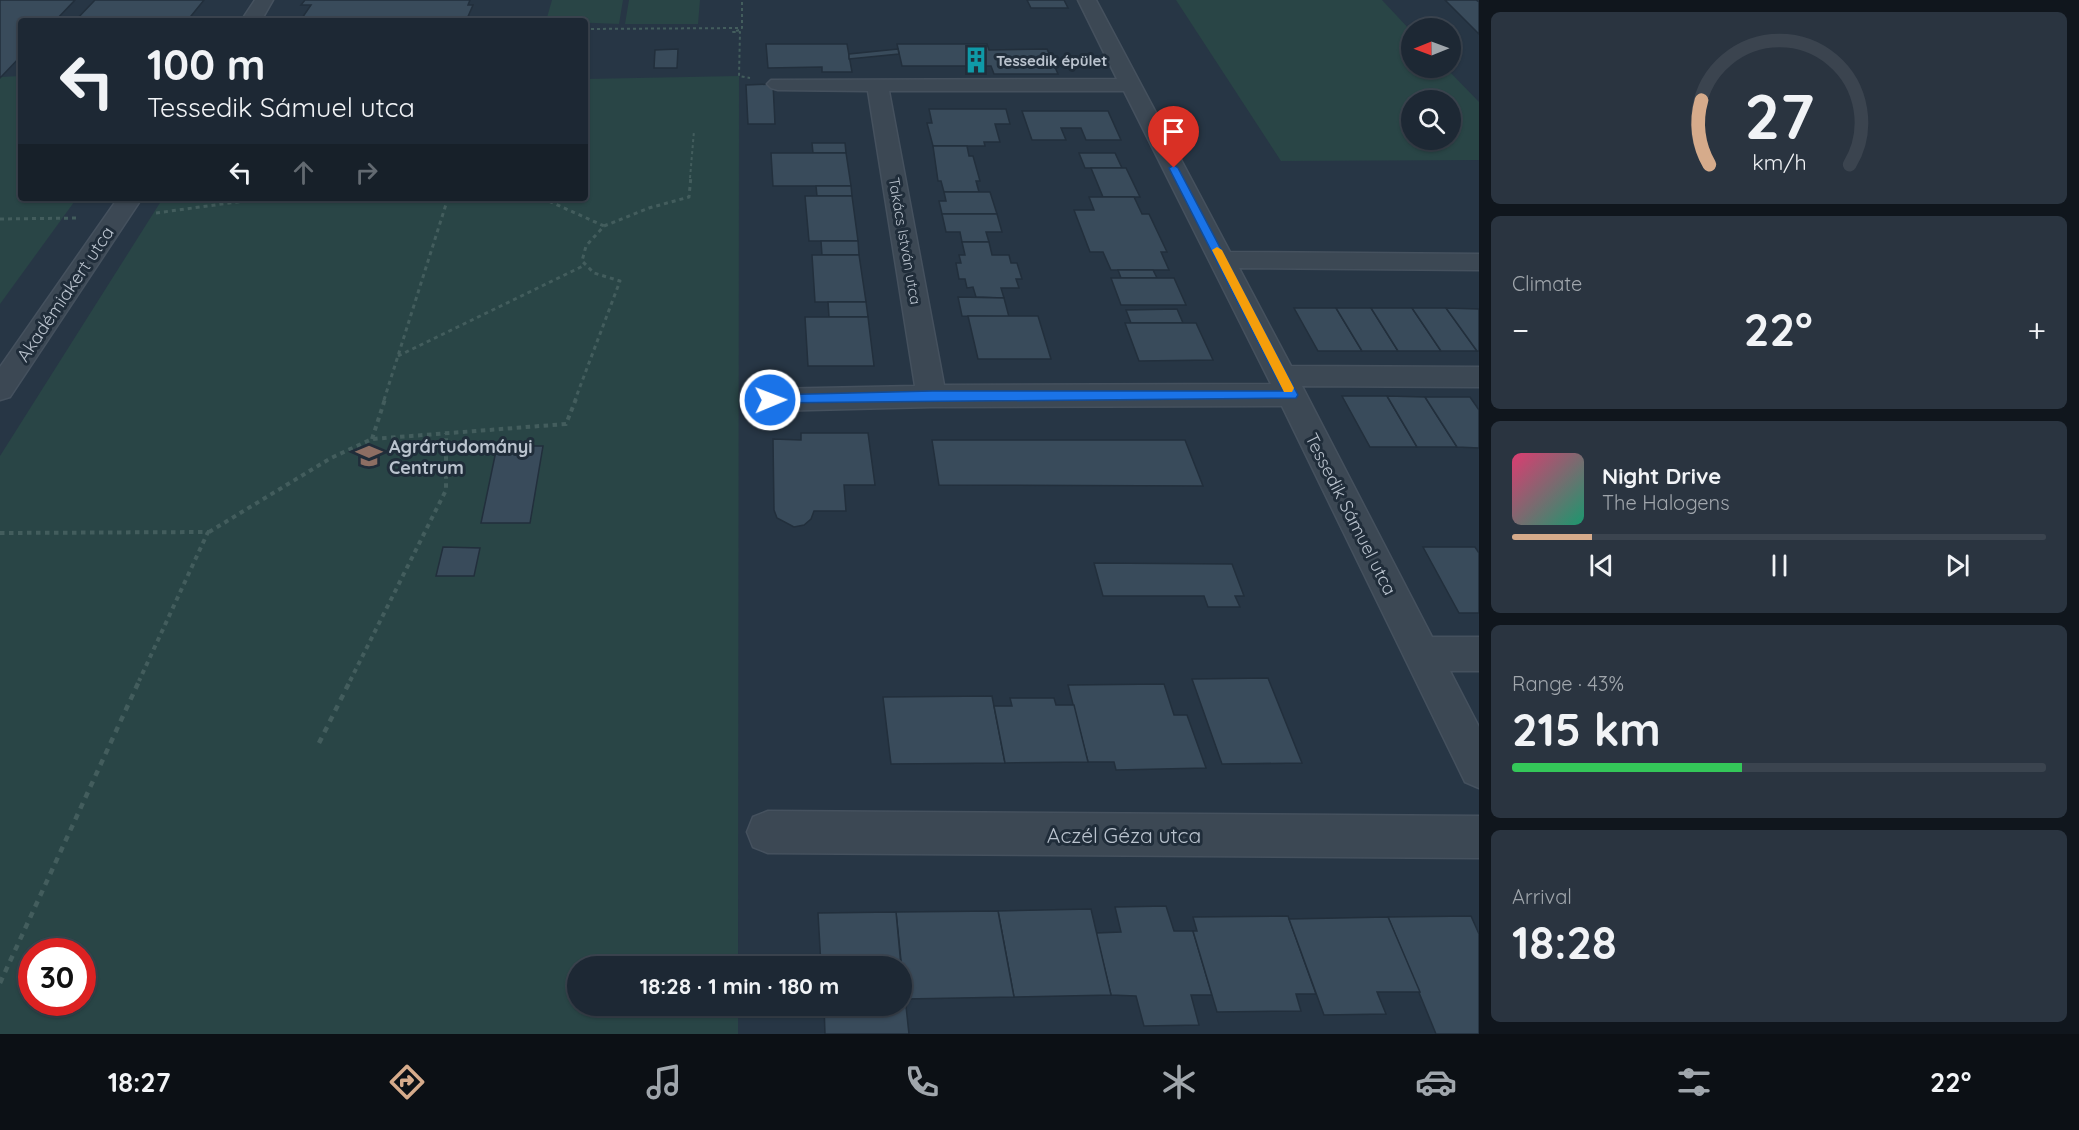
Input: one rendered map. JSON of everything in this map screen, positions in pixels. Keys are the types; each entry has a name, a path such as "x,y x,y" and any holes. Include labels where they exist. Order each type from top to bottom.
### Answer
{"street":[{"path":"253,18 264,0"},
{"name":"Tessedik Sámuel utca","path":"1087,0 1287,386 1479,768"},
{"path":"778,84 878,86 1128,81"},
{"name":"Takács István utca","path":"878,86 932,396"},
{"name":"Akadémiakert utca","path":"0,389 124,208"},
{"path":"1222,260 1479,262"},
{"path":"770,400 1287,386 1479,377"},
{"path":"1421,654 1479,654"},
{"name":"Aczél Géza utca","path":"768,832 1479,837"}],"path":[{"path":"742,0 742,28"},
{"path":"588,30 742,28"},
{"path":"742,28 733,32 740,32 739,76 778,84"},
{"path":"0,533 208,532 331,458 372,439 566,424 620,281 590,271 585,265 581,250 586,242 604,226 649,208 689,196 694,131"},
{"path":"0,219 223,201"},
{"path":"372,439 447,201"},
{"path":"549,201 604,226"},
{"path":"398,356 585,265"},
{"path":"319,743 446,490 446,433"},
{"path":"0,983 208,532"}],"green space":[{"path":"552,0 623,0 619,24 588,23 588,18 547,18"},
{"path":"629,0 700,0 698,24 625,24"},
{"path":"1176,0 1382,0 1401,20 1401,78 1456,78 1479,102 1479,160 1281,161"},
{"path":"18,76 18,201 75,201 0,304 0,77"},
{"name":"Agrártudományi Centrum","path":"739,76 738,956 567,956 567,1016 738,1016 738,1034 0,1034 0,456 161,201 588,201 588,79"}],"building":[{"path":"0,0 75,0 58,18 18,18 18,59 0,78"},
{"path":"95,0 204,0 189,18 78,18"},
{"path":"305,0 470,0 468,5 473,5 467,18 302,18 311,5 301,5"},
{"path":"1027,0 1064,0 1068,8 1031,8"},
{"path":"1445,0 1476,0 1479,2 1479,34"},
{"path":"766,44 847,44 852,72 822,72 822,67 768,68"},
{"name":"Tessedik épület","path":"897,44 987,44 989,50 1047,49 1058,74 994,74 991,66 902,66"},
{"path":"678,49 677,68 654,68 655,50"},
{"path":"898,49 899,54 849,59 849,54"},
{"path":"773,84 775,124 748,124 746,85"},
{"path":"929,109 1006,109 1010,124 995,124 1000,142 984,142 985,146 933,146 927,123 932,123"},
{"path":"1022,111 1108,111 1121,140 1086,140 1081,128 1061,128 1066,140 1032,140"},
{"path":"812,143 845,143 846,153 813,153"},
{"path":"933,146 967,146 969,156 973,156 980,181 976,181 979,192 944,192 941,181 938,181"},
{"path":"771,153 846,153 851,186 773,186"},
{"path":"1079,153 1115,153 1122,168 1085,168"},
{"path":"1091,168 1126,168 1140,197 1103,197"},
{"path":"816,186 851,186 852,196 817,196"},
{"path":"944,192 990,192 997,214 942,214 939,201 946,201"},
{"path":"805,196 852,196 858,241 809,241"},
{"path":"1089,197 1134,197 1142,214 1149,214 1167,252 1161,252 1169,270 1111,270 1103,252 1090,252 1074,210 1094,210"},
{"path":"942,214 997,214 1002,232 986,232 989,242 962,242 960,232 946,232"},
{"path":"821,241 858,241 859,255 822,255"},
{"path":"962,242 989,242 992,255 1009,255 1011,263 1017,263 1022,279 1016,279 1019,288 1001,288 1004,298 976,297 973,287 967,288 965,279 959,279 956,263 961,263 959,255 965,255"},
{"path":"812,255 859,255 866,302 815,302"},
{"path":"1118,270 1153,270 1157,278 1121,278"},
{"path":"1111,278 1174,278 1186,305 1121,305"},
{"path":"958,297 1004,298 1009,317 962,316"},
{"path":"828,302 866,302 868,317 829,317"},
{"path":"1294,308 1336,308 1362,351 1318,351"},
{"path":"1336,308 1371,308 1398,351 1362,351"},
{"path":"1371,308 1412,308 1441,351 1398,351"},
{"path":"1412,308 1446,308 1477,351 1441,351"},
{"path":"1446,308 1479,309 1479,351 1477,351"},
{"path":"1177,309 1183,323 1131,323 1126,310"},
{"path":"968,316 1038,316 1051,359 978,359"},
{"path":"805,317 868,317 874,366 808,366"},
{"path":"1125,323 1196,323 1213,360 1139,361"},
{"path":"1342,396 1387,396 1417,447 1370,447"},
{"path":"1387,396 1425,397 1457,447 1417,447"},
{"path":"1425,397 1470,397 1479,410 1479,448 1457,447"},
{"path":"801,433 868,433 875,485 844,485 846,511 814,511 811,519 804,525 794,527 777,518 774,510 773,439 801,440"},
{"path":"932,440 1185,440 1203,486 939,485"},
{"path":"497,446 543,446 530,523 481,523"},
{"path":"443,547 480,548 474,576 436,576"},
{"path":"1423,547 1475,547 1479,553 1479,613 1459,613"},
{"path":"1094,563 1232,564 1244,596 1235,596 1240,607 1208,607 1204,596 1103,596"},
{"path":"1268,678 1302,763 1222,764 1192,679"},
{"path":"1164,684 1174,715 1187,715 1206,768 1116,770 1114,762 1088,762 1068,685"},
{"path":"992,696 1005,763 891,764 883,697"},
{"path":"1010,698 1054,698 1056,705 1074,705 1088,762 1005,763 994,706 1012,706"},
{"path":"1166,906 1174,931 1193,931 1212,995 1191,995 1199,1025 1144,1026 1136,996 1111,995 1096,933 1121,932 1115,907"},
{"path":"1091,909 1111,995 1014,997 998,911"},
{"path":"998,911 1014,997 912,999 912,956 901,956 896,912"},
{"path":"896,912 900,956 820,956 818,913"},
{"path":"1288,916 1316,994 1296,994 1301,1011 1217,1012 1193,931 1197,931 1193,917"},
{"path":"1471,916 1479,934 1479,1034 1436,1034 1388,917"},
{"path":"1388,917 1420,992 1377,992 1386,1014 1324,1015 1289,919"},
{"path":"824,1016 907,1016 909,1034 825,1034"}],"slow traffic":[{"path":"1217,250 1288,388"}],"place":[{"name":"Tessedik épület","path":"976,60"},
{"name":"Agrártudományi Centrum","path":"369,456"}],"route":[{"path":"770,400 932,396 1292,395 1174,168"}]}
